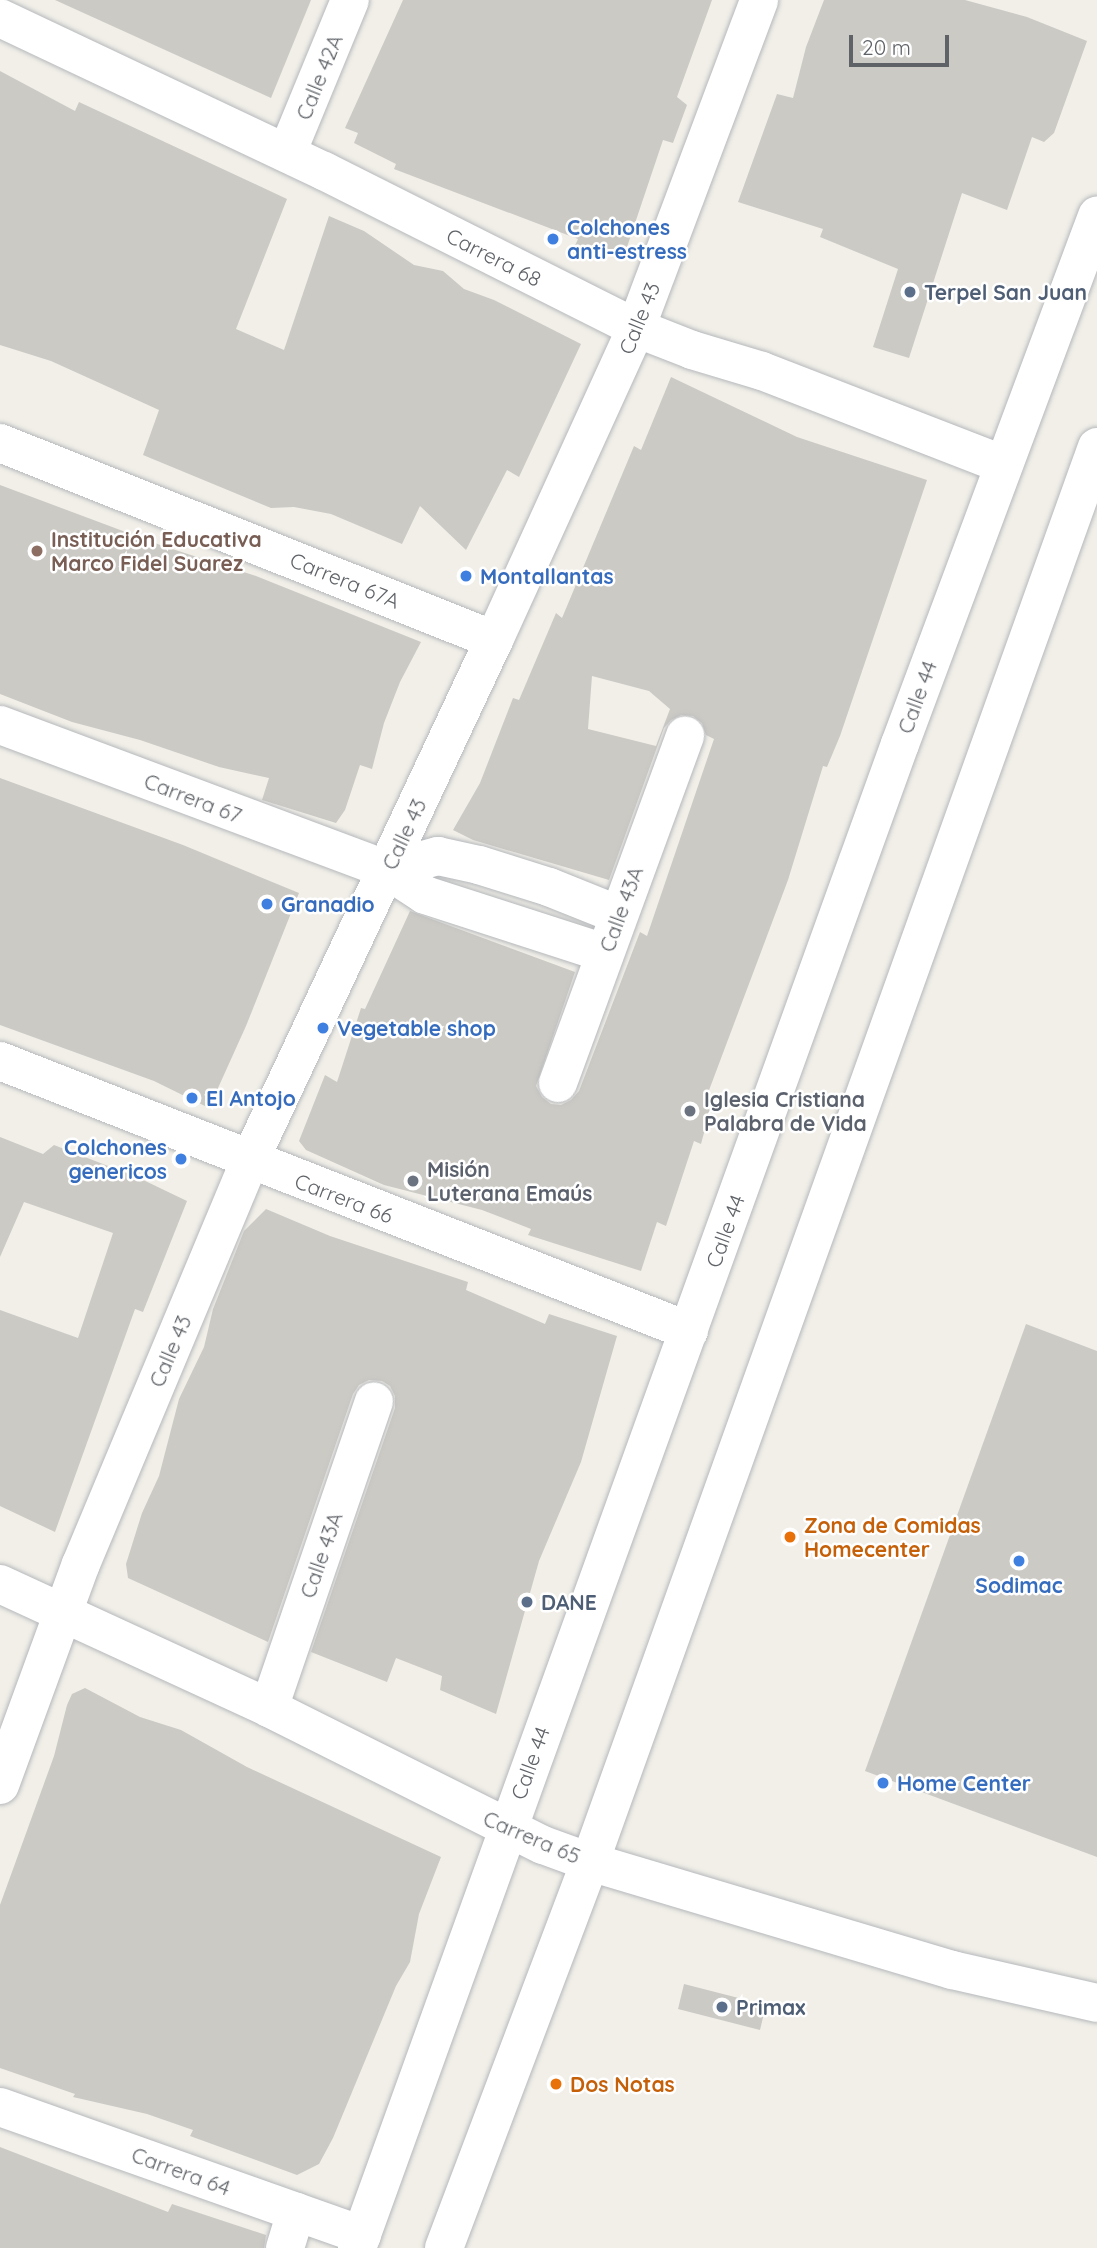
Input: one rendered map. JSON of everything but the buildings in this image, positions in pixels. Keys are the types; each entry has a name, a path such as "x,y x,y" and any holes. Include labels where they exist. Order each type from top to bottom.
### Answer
{"street":[{"name":"Calle 42A","path":"287,153 351,0"},
{"name":"Calle 43","path":"0,1785 82,1564 249,1162 494,640 636,328 759,0"},
{"name":"Carrera 68","path":"0,18 287,153 636,328 692,350 762,371 1002,464"},
{"name":"Calle 44","path":"360,2241 506,1829 1002,464 1097,216"},
{"name":"Carrera 67A","path":"0,443 494,640"},
{"path":"444,2248 590,1862 1097,447"},
{"name":"Carrera 67","path":"0,725 387,870 425,895 605,953"},
{"name":"Calle 43A","path":"558,1083 685,736"},
{"path":"387,870 438,856 479,865 537,883 619,915"},
{"name":"Carrera 66","path":"0,1061 249,1162 689,1331"},
{"name":"Calle 43A","path":"269,1708 374,1401"},
{"name":"Carrera 65","path":"0,1584 269,1708 506,1829 590,1862 952,1970 1097,2003"},
{"name":"Carrera 64","path":"0,2107 296,2212 360,2241"},
{"path":"285,2248 296,2212"}],"place":[{"name":"Colchones anti-estress","path":"553,239"},
{"name":"Terpel San Juan","path":"910,292"},
{"name":"Institución Educativa Marco Fidel Suarez","path":"37,551"},
{"name":"Montallantas","path":"466,576"},
{"name":"Granadio","path":"267,904"},
{"name":"Vegetable shop","path":"323,1028"},
{"name":"El Antojo","path":"192,1098"},
{"name":"Iglesia Cristiana Palabra de Vida","path":"690,1111"},
{"name":"Colchones genericos","path":"181,1159"},
{"name":"Misión Luterana Emaús","path":"413,1181"},
{"name":"Zona de Comidas Homecenter","path":"790,1537"},
{"name":"Sodimac","path":"1019,1561"},
{"name":"DANE","path":"527,1602"},
{"name":"Home Center","path":"883,1783"},
{"name":"Primax","path":"722,2007"},
{"name":"Dos Notas","path":"556,2084"}]}
